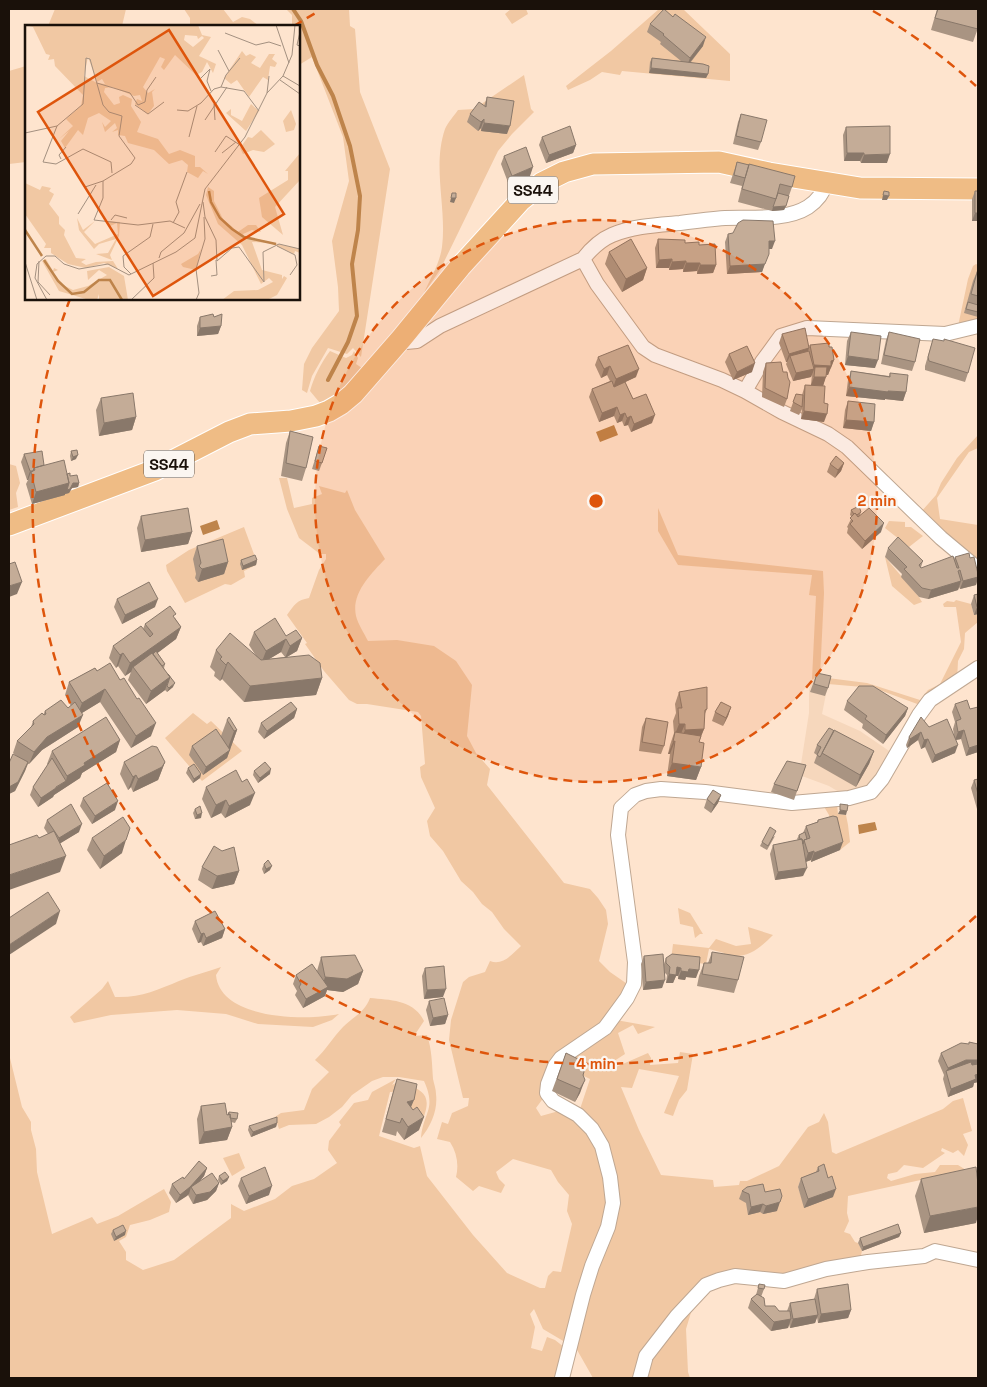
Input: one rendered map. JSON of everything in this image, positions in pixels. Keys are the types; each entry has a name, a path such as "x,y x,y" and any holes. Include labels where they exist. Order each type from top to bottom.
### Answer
{"main road":[{"name":"SS44","path":"9,525 155,470 229,432 250,424 290,421 329,412 353,394 460,267 521,200 542,183 564,172 593,164 718,162 826,184 860,188 978,189"}],"street":[{"path":"401,339 406,342 417,341 440,326 583,259 593,247 611,236 627,230 724,218 764,217 796,212 807,208 820,198 826,184"},
{"path":"583,259 597,284 643,347 655,355 722,380 828,434 847,447 941,538 978,570"},
{"path":"745,391 762,362 782,336 807,328 945,334 978,326"},
{"path":"562,1378 583,1295 592,1266 608,1227 613,1203 610,1177 602,1146 592,1129 578,1115 553,1101 547,1093 548,1084 555,1066 561,1058 605,1028 627,998 634,984 636,962 618,835 618,822 622,808 634,795 661,789 706,792 792,803 849,798 866,794 871,792 882,779 919,715 930,700 978,668"},
{"path":"640,1378 646,1356 677,1316 706,1285 719,1280 735,1276 784,1282 826,1269 924,1256 935,1251 978,1260"}],"shaded area":[{"path":"55,9 126,9 122,25 48,25"},
{"path":"184,9 223,9 233,22 242,17 250,19 258,25 190,25 190,18"},
{"path":"286,9 349,9 350,26 355,29 360,92 390,169 361,357 353,348 347,354 328,348 312,376 307,393 302,390 304,364 312,348 339,311 332,241 349,181 343,137 312,57 300,64 300,25 292,25 292,15"},
{"path":"511,9 526,9 528,14 512,24 505,14"},
{"path":"659,9 683,9 730,54 730,81 622,71 620,75 602,72 568,90 566,86 611,51"},
{"path":"25,66 25,162 9,164 9,71"},
{"path":"524,75 531,109 534,112 498,151 440,270 424,293 437,265 442,247 443,217 440,158 441,143 445,129 458,110 474,109"},
{"path":"978,265 978,326 957,331 968,279 973,266"},
{"path":"330,351 346,358 352,355 354,351 358,358 356,364 362,368 336,395 320,403 310,391 318,370"},
{"path":"614,425 618,435 600,442 596,432"},
{"path":"978,435 978,448 969,452 937,498 940,519 978,525 978,569 921,512 936,495 941,483 957,458"},
{"path":"9,464 16,466 20,483 16,493 18,507 9,510"},
{"path":"279,478 287,478 294,508 312,504 312,498 322,494 319,486 345,493 347,490 355,510 385,559 363,584 356,600 356,616 368,641 397,640 434,646 456,661 472,685 467,736 476,753 490,769 487,785 564,883 590,889 606,910 608,924 599,961 610,972 633,988 616,1020 655,1027 638,1034 633,1025 618,1033 625,1054 608,1065 609,1070 648,1053 651,1058 650,1065 678,1063 680,1052 693,1054 687,1090 679,1100 673,1116 664,1113 679,1076 639,1069 632,1088 621,1087 661,1175 713,1180 714,1187 739,1185 740,1181 747,1181 779,1166 808,1127 819,1122 824,1113 828,1122 832,1152 836,1154 943,1109 953,1101 963,1098 972,1131 963,1134 968,1145 964,1156 958,1150 953,1153 942,1148 941,1151 945,1153 923,1168 904,1165 897,1172 888,1174 887,1178 891,1181 915,1174 935,1172 940,1165 958,1165 966,1170 848,1196 847,1213 849,1221 844,1232 850,1234 862,1251 859,1263 796,1279 743,1277 696,1296 686,1329 688,1372 690,1378 593,1378 572,1341 570,1345 543,1329 534,1309 530,1314 535,1327 531,1348 542,1351 547,1337 555,1340 569,1351 562,1378 9,1378 9,1054 22,1107 31,1122 36,1149 37,1172 52,1234 92,1217 97,1224 118,1216 164,1189 171,1202 169,1212 150,1220 130,1225 126,1237 119,1241 126,1252 126,1260 143,1270 174,1260 231,1218 231,1204 244,1211 275,1199 292,1186 314,1179 337,1163 328,1150 329,1141 341,1125 339,1122 354,1103 368,1100 372,1092 396,1079 392,1085 400,1081 418,1089 423,1094 426,1098 426,1111 419,1130 393,1092 390,1092 379,1136 414,1148 420,1146 427,1176 473,1235 507,1273 540,1288 545,1288 548,1276 553,1271 561,1272 572,1224 567,1211 569,1195 551,1170 513,1159 496,1172 499,1179 505,1185 501,1193 479,1186 473,1191 456,1177 457,1159 450,1142 437,1139 442,1122 448,1124 452,1113 468,1106 469,1098 463,1098 449,1040 451,1020 463,982 469,977 485,972 490,961 503,961 521,946 504,929 492,912 461,881 443,851 430,836 427,821 435,808 421,777 420,767 425,764 421,716 418,712 357,704 349,700 324,671 287,615 301,600 309,598 319,570 326,559 326,554 320,554 299,538 287,509","holes":["557,1063 590,1079 578,1115 566,1109 541,1116 536,1108 547,1093","825,1170 805,1208 798,1187 800,1181"]},
{"path":"658,508 678,555 823,571 824,593 820,677 867,683 920,700 928,690 940,684 961,642 956,607 944,607 943,604 947,601 954,602 956,600 971,604 974,615 978,614 978,622 965,633 964,649 958,661 957,681 920,705 874,688 828,684 812,679 816,596 809,595 812,575 678,565 658,531"},
{"path":"217,520 220,529 203,535 200,526"},
{"path":"889,521 905,522 905,527 911,527 923,536 909,547 885,528"},
{"path":"244,527 256,565 244,571 245,577 231,585 225,584 185,603 167,571 166,565 189,550"},
{"path":"885,557 922,602 914,605 892,586"},
{"path":"812,679 828,684 822,714 860,731 895,755 882,779 849,798 829,786 802,776 801,764 809,713 809,690"},
{"path":"193,713 207,724 211,721 242,751 202,781 165,738"},
{"path":"837,804 838,814 846,815 850,842 840,850 834,826 830,824 829,815 823,805"},
{"path":"875,822 877,830 859,834 858,825"},
{"path":"678,908 690,913 703,934 695,938 693,927 680,924"},
{"path":"748,927 773,935 757,949 745,955 724,955 724,953 709,949 706,964 671,960 673,944 709,948 716,939 736,946 751,944"},
{"path":"221,967 216,975 221,990 232,1001 248,1009 287,1017 339,1014 332,1020 313,1027 258,1024 226,1014 177,1010 111,1015 74,1023 70,1017 102,989 108,981 115,997 133,996 148,993"},
{"path":"370,998 401,1002 414,1009 424,1021 414,1036 427,1035 436,1090 436,1106 431,1123 425,1133 421,1138 429,1105 428,1091 424,1081 399,1077 383,1077 372,1081 352,1095 342,1107 329,1117 316,1124 289,1125 279,1129 275,1117 281,1113 304,1110 312,1089 329,1072 315,1060 343,1027 362,1011"},
{"path":"239,1153 245,1168 232,1176 223,1158"}],"building":[{"path":"664,9 673,17 675,14 706,37 690,58 650,24"},
{"path":"938,9 978,9 978,29 935,18"},
{"path":"652,58 703,64 709,66 708,74 651,68"},
{"path":"487,97 514,101 510,126 484,123 484,119 481,122 470,114 479,102 486,107"},
{"path":"741,114 767,120 761,142 736,136"},
{"path":"570,126 576,145 549,155 542,137"},
{"path":"890,126 890,154 864,155 864,153 847,153 846,127"},
{"path":"526,147 533,167 512,176 504,156"},
{"path":"737,162 749,165 745,178 734,175"},
{"path":"749,164 795,176 792,187 780,184 776,199 742,189"},
{"path":"884,191 889,192 889,196 883,195"},
{"path":"975,191 978,191 978,213 975,213"},
{"path":"452,193 456,193 456,198 451,198"},
{"path":"778,193 789,196 786,206 773,207"},
{"path":"743,220 773,221 775,241 769,241 769,254 765,264 730,266 728,234 733,233 738,223"},
{"path":"631,239 647,268 626,279 609,252"},
{"path":"658,239 685,240 685,243 699,242 699,245 715,244 716,265 700,265 700,263 686,263 686,261 672,262 672,259 659,260"},
{"path":"978,269 978,296 971,294"},
{"path":"968,302 978,305 978,312 966,309"},
{"path":"213,314 214,317 222,314 221,326 200,328 200,317"},
{"path":"805,328 809,348 789,354 782,334"},
{"path":"851,332 881,336 878,360 848,356"},
{"path":"889,332 920,339 915,362 884,355"},
{"path":"933,339 944,341 944,339 975,348 968,373 929,361 928,357"},
{"path":"829,343 829,347 832,347 834,360 831,361 831,366 814,365 810,345"},
{"path":"628,345 639,369 616,379 610,366 604,369 598,357"},
{"path":"747,346 755,363 737,372 729,354"},
{"path":"809,351 814,369 796,373 790,356"},
{"path":"781,362 783,372 787,372 790,382 787,399 765,388 766,363"},
{"path":"815,367 827,367 826,377 814,377"},
{"path":"851,371 890,377 890,373 908,375 906,392 888,392 849,387"},
{"path":"612,381 614,387 625,382 633,399 646,394 655,415 634,424 631,416 627,418 625,413 620,415 617,407 602,413 592,389"},
{"path":"805,385 825,386 824,403 828,404 827,414 804,411"},
{"path":"133,393 136,417 104,423 101,398"},
{"path":"796,394 803,395 802,407 793,402"},
{"path":"848,401 875,404 874,422 846,420"},
{"path":"290,431 313,437 306,468 286,463"},
{"path":"319,446 327,448 322,463 315,461"},
{"path":"77,450 78,455 73,457 71,451"},
{"path":"42,451 44,465 30,471 24,454"},
{"path":"836,456 844,463 838,470 830,464"},
{"path":"64,460 69,483 36,492 31,472 35,470 34,468"},
{"path":"70,473 70,476 77,475 79,483 73,483 70,489 67,490 69,483 67,474"},
{"path":"859,506 861,512 857,515 854,514 851,510"},
{"path":"188,508 192,532 145,540 141,516"},
{"path":"869,508 884,523 865,541 850,524 853,521 850,518 855,513 858,517"},
{"path":"898,537 923,561 919,565 921,568 953,556 957,568 959,568 955,557 969,553 970,558 974,557 978,577 963,581 960,570 958,571 961,581 931,590 922,588 904,569 907,567 888,548"},
{"path":"223,539 228,562 202,569 199,566 201,563 197,546"},
{"path":"255,555 257,560 243,566 241,560"},
{"path":"15,562 22,582 9,586 9,564"},
{"path":"149,582 158,599 125,615 117,599"},
{"path":"978,594 978,606 977,607 974,595"},
{"path":"170,606 176,614 173,616 181,627 130,663 123,653 120,655 113,646 141,626 150,637 153,634 145,624"},
{"path":"275,618 286,636 296,630 302,638 290,646 286,639 266,651 254,632"},
{"path":"230,633 261,660 309,655 320,663 322,678 250,686 228,662 226,665 220,659 222,657 216,650"},
{"path":"156,651 165,664 162,666 153,654"},
{"path":"152,653 170,677 151,691 133,667"},
{"path":"110,663 120,680 124,678 137,699 139,698 156,723 136,736 105,689 82,703 69,682 95,668 97,671"},
{"path":"817,673 831,676 828,688 814,684"},
{"path":"168,674 175,683 169,688 167,686 170,677"},
{"path":"859,686 873,686 908,708 886,735 865,719 867,716 847,701"},
{"path":"707,687 707,709 705,710 704,729 685,730 685,724 679,724 678,708 682,708 679,692"},
{"path":"61,700 68,708 75,702 83,715 47,737 34,752 17,741 34,724 33,721 42,713 46,714 45,711"},
{"path":"967,700 970,709 978,707 978,745 969,748 964,730 958,732 956,721 961,719 955,704"},
{"path":"291,702 297,709 267,731 261,723"},
{"path":"721,702 731,707 726,718 715,712"},
{"path":"106,717 120,740 67,776 52,751"},
{"path":"229,717 237,730 234,731 227,720"},
{"path":"921,717 929,727 947,719 958,745 935,755 928,739 924,740 921,732 910,739 909,737"},
{"path":"646,718 668,722 664,746 642,742"},
{"path":"829,728 834,731 820,757 817,755 821,747 817,745"},
{"path":"216,729 230,750 206,767 192,746"},
{"path":"834,730 874,751 860,775 822,753"},
{"path":"675,732 701,736 699,742 704,743 701,767 672,763"},
{"path":"152,746 157,747 165,762 162,767 138,779 136,775 133,777 124,762"},
{"path":"13,754 28,762 18,782 9,787 9,763"},
{"path":"52,758 66,781 41,798 33,787"},
{"path":"787,761 806,765 797,791 774,784"},
{"path":"265,762 271,769 260,778 254,771"},
{"path":"194,764 201,774 194,779 188,768"},
{"path":"236,770 242,782 247,779 255,793 229,806 226,800 216,805 206,787"},
{"path":"978,779 978,794 974,780"},
{"path":"107,783 118,801 95,816 83,798"},
{"path":"713,790 721,795 714,805 707,799"},
{"path":"71,804 82,824 59,838 47,820"},
{"path":"840,804 848,805 847,811 840,810"},
{"path":"200,806 202,813 197,815 195,809"},
{"path":"833,816 837,817 843,842 814,853 814,851 808,853 804,840 810,838 806,826"},
{"path":"123,817 130,828 126,840 104,856 92,838"},
{"path":"770,827 776,831 768,846 762,842"},
{"path":"54,831 66,856 9,875 9,845 37,835 39,838"},
{"path":"805,832 807,839 804,840 803,844 799,835"},
{"path":"802,839 807,868 778,872 773,845"},
{"path":"214,846 222,851 234,847 239,871 217,876 202,867"},
{"path":"268,860 272,866 266,869 264,864"},
{"path":"48,892 60,911 9,945 9,918"},
{"path":"215,911 225,929 206,938 204,933 201,934 195,921"},
{"path":"712,952 744,957 738,980 702,974 704,963 711,963"},
{"path":"663,954 665,980 646,982 644,956"},
{"path":"672,954 700,957 699,970 689,969 688,972 681,971 681,968 677,967 676,975 669,974 670,967 666,963 666,958"},
{"path":"355,955 363,971 347,979 325,977 321,957"},
{"path":"312,964 328,987 306,999 299,987 301,984 296,975"},
{"path":"444,966 446,989 427,990 425,968"},
{"path":"444,998 448,1015 433,1018 429,1001"},
{"path":"969,1042 978,1044 978,1060 966,1060 948,1068 941,1053 961,1043 969,1044"},
{"path":"566,1053 584,1062 583,1075 585,1080 580,1089 557,1079"},
{"path":"971,1062 972,1065 978,1064 978,1074 975,1075 976,1079 951,1089 946,1071"},
{"path":"397,1079 417,1084 414,1100 407,1102 413,1110 417,1107 424,1117 408,1127 402,1118 400,1123 386,1119"},
{"path":"225,1103 227,1115 230,1114 232,1127 204,1132 201,1106"},
{"path":"229,1112 238,1113 237,1119 230,1118"},
{"path":"277,1117 277,1123 253,1132 249,1126"},
{"path":"199,1161 207,1168 180,1195 172,1184 183,1177 184,1179"},
{"path":"824,1164 828,1178 832,1176 836,1189 808,1199 801,1178 819,1171 818,1167"},
{"path":"265,1167 272,1186 249,1196 241,1178"},
{"path":"976,1167 978,1207 930,1216 921,1179"},
{"path":"225,1172 229,1177 223,1181 219,1176"},
{"path":"212,1173 219,1183 210,1192 196,1195 191,1187"},
{"path":"763,1184 765,1192 780,1189 782,1196 780,1202 766,1206 763,1204 751,1207 749,1194 742,1191 747,1187"},
{"path":"898,1224 901,1233 863,1247 860,1238"},
{"path":"123,1225 126,1231 116,1237 113,1230"},
{"path":"759,1284 765,1285 764,1289 758,1288"},
{"path":"848,1284 851,1310 821,1314 817,1289"},
{"path":"757,1294 764,1298 765,1306 775,1306 779,1311 790,1311 791,1319 774,1322 751,1299"},
{"path":"815,1299 818,1315 793,1319 790,1303"}],"waterway":[{"path":"293,9 301,21 317,65 333,96 350,146 360,196 358,230 352,264 357,316 348,342 328,380"}]}
